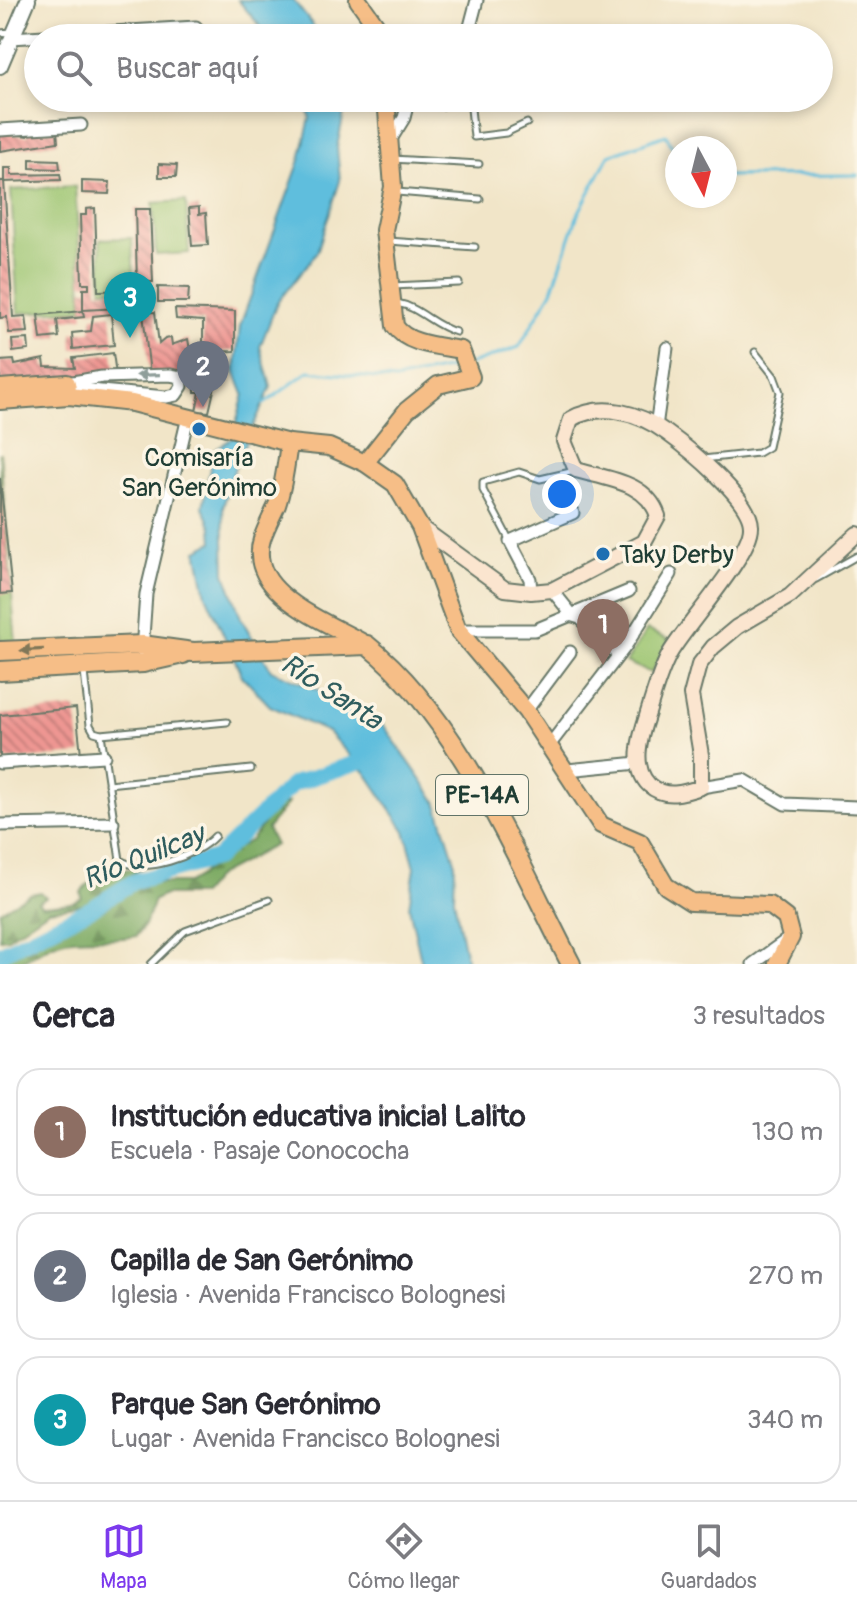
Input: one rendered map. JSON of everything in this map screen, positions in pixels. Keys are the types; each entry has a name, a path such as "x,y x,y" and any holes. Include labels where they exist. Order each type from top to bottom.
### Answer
{"highway":[{"path":"0,651 81,647 142,654 367,645"},
{"name":"PE-14A","path":"367,645 387,661 432,710 482,796 571,964"},
{"path":"0,671 84,667 142,654"}],"main road":[{"path":"358,0 375,24"},
{"path":"365,463 407,410 444,382 462,382 471,377 461,350 422,342 399,332 384,230 392,192 391,139 386,132 386,112"},
{"path":"0,388 22,392 68,389 220,423 260,437 329,447 365,463 395,484 420,527 458,630 526,711 601,825 643,845 666,886 701,905 769,905 786,918 791,937 777,964"},
{"path":"0,401 22,392"},
{"path":"420,527 505,589 531,592 552,590 644,542 658,516 653,501 636,487 576,470 564,441 571,419 590,409 612,409 656,427 701,460 745,507 752,525 747,547 670,653 656,683 642,731 638,763 648,784 664,794 684,793 701,787 701,755 691,695 699,665 713,647 737,627 790,596 857,534"},
{"path":"289,443 278,502 262,539 261,570 269,584 295,603 367,645"}],"street":[{"path":"0,63 8,34 28,0"},
{"path":"471,24 478,0"},
{"path":"391,139 403,112"},
{"path":"0,130 81,125"},
{"path":"656,427 667,348"},
{"path":"170,375 181,377 182,386 176,395 166,397 68,389 102,377 170,375"},
{"path":"142,654 146,594 188,417"},
{"path":"531,592 530,579 510,541 573,513"},
{"path":"548,747 618,655 671,574"},
{"path":"552,590 573,616 580,618 618,655"},
{"path":"458,630 526,631 573,616 629,591"},
{"path":"526,711 570,652"},
{"path":"0,763 104,756"},
{"path":"567,770 638,763"},
{"path":"701,787 744,780 785,804 857,807"},
{"path":"0,825 113,823"},
{"path":"753,964 791,937"}],"lane":[{"path":"472,112 474,137 506,133 527,123"},
{"path":"392,159 479,164"},
{"path":"392,192 480,199"},
{"path":"385,241 475,247"},
{"path":"392,294 459,283"},
{"path":"392,294 440,328 456,332"},
{"path":"701,460 758,453 768,447 780,392 774,376 755,352"},
{"path":"510,541 483,490 483,482 519,472 540,479 576,470"},
{"path":"809,580 857,556"},
{"path":"81,647 90,725 94,732 101,734 227,722"},
{"path":"101,734 118,856 127,864 185,858 199,851 215,836"},
{"path":"108,784 251,769"},
{"path":"151,964 185,931 269,900"}],"green space":[{"path":"75,186 83,309 18,313 11,190"},
{"path":"186,201 189,253 156,255 153,203"},
{"path":"132,238 134,288 102,289 100,239"},
{"path":"0,452 16,644 0,645"},
{"path":"647,630 670,640 651,673 626,662"},
{"path":"288,803 267,829 275,845 217,876 201,895 164,895 154,900 145,925 136,936 65,940 20,961 0,964 0,958 106,908 129,891 149,883 188,883 200,876 211,863 251,840 277,805"},
{"path":"141,868 88,904 49,910 8,938 0,939 0,911 30,894 41,892 46,897 38,902 42,906 73,903 82,898 81,892 87,885 101,876"}],"water":[{"path":"238,0 293,0 312,24 258,24"},
{"path":"308,112 344,112 337,147 340,181 317,252 277,303 260,347 271,387 236,464 223,507 225,573 241,618 271,670 335,697 384,726 436,801 455,861 454,899 467,964 422,964 409,907 415,867 405,831 366,773 328,732 270,706 242,676 206,595 197,550 213,542 212,527 203,507 213,451 232,438 244,394 235,371 240,326 300,160 310,118"}],"building":[{"path":"57,130 58,142 0,151 0,133 28,136 28,131"},
{"path":"30,159 59,160 60,169 30,168"},
{"path":"159,164 177,165 176,177 159,177"},
{"path":"4,168 11,168 11,175 60,174 61,180 4,182"},
{"path":"0,181 4,181 13,317 26,316 28,332 9,333 7,317 0,318"},
{"path":"82,181 110,182 109,194 82,193"},
{"path":"199,207 199,214 206,213 208,245 192,246 189,208"},
{"path":"95,208 98,291 139,290 139,307 83,310 83,289 89,289 89,283 82,283 80,215 86,215 86,209"},
{"path":"135,209 150,209 153,282 137,282"},
{"path":"158,287 189,288 188,302 158,302"},
{"path":"175,309 235,311 235,351 203,352 203,321 176,319"},
{"path":"83,311 84,317 57,320 59,337 41,339 38,315"},
{"path":"155,312 159,344 165,339 171,338 172,345 188,339 192,361 207,359 208,376 217,377 209,412 196,411 200,392 195,392 193,373 150,374 143,313"},
{"path":"111,314 114,345 73,349 72,333 91,331 93,316"},
{"path":"28,339 29,350 13,352 12,340"},
{"path":"113,353 116,374 0,382 0,361 14,360 15,365 44,359 45,367 75,368 73,358"},
{"path":"0,478 12,593 0,594"},
{"path":"76,708 81,754 0,761 0,715"}],"waterway":[{"path":"471,364 519,347 552,291 578,214 609,155 667,136"},
{"path":"737,176 857,175"},
{"path":"264,404 309,371 395,380 460,366"},
{"name":"Río Quilcay","path":"0,954 92,908 133,882 217,858 293,784 374,757"}],"place":[{"name":"Parque San Gerónimo","path":"130,338"},
{"name":"Capilla de San Gerónimo","path":"203,407"},
{"name":"Comisaría San Gerónimo","path":"199,429"},
{"name":"Taky Derby","path":"603,554"},
{"name":"Institución educativa inicial Lalito","path":"603,665"}],"water label":[{"name":"Río Santa","path":"332,691"}]}
